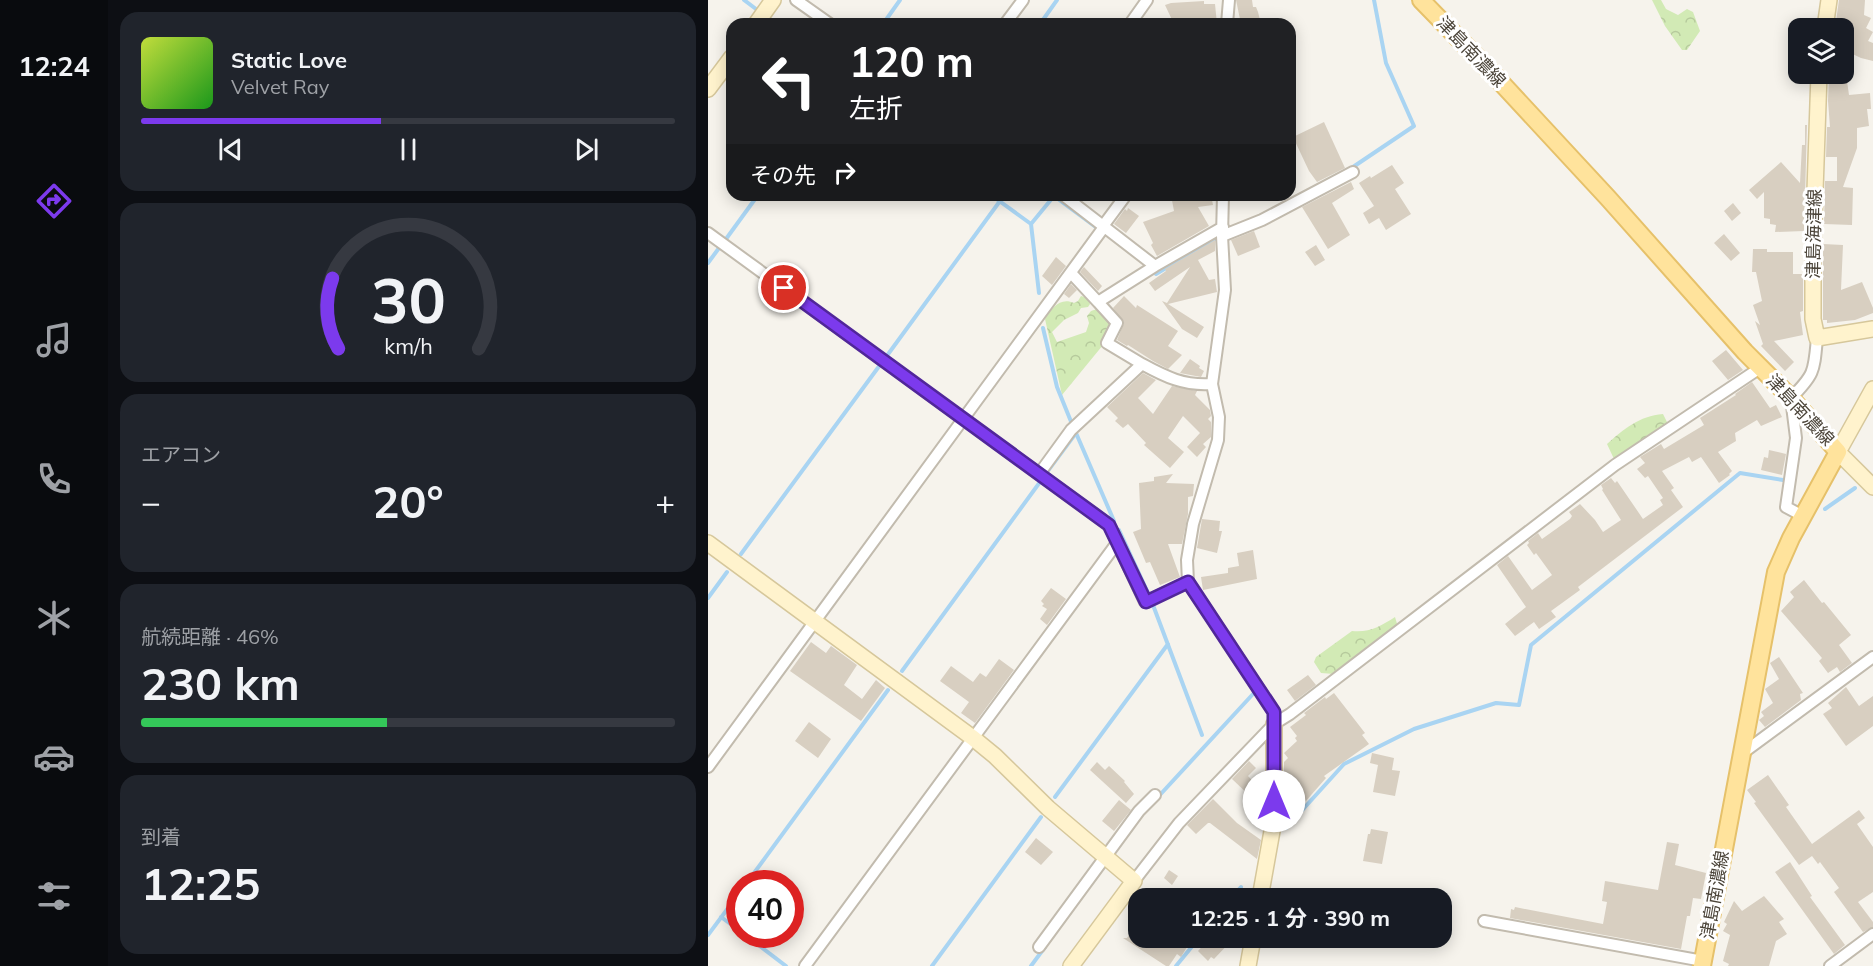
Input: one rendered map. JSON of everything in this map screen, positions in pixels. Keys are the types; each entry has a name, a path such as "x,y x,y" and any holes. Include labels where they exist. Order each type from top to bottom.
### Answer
{"main road":[{"name":"津島南濃線","path":"1421,0 1592,180 1760,368 1791,398 1839,452 1803,516 1776,572 1740,755 1705,964"}],"street":[{"path":"760,18 773,0"},
{"path":"796,0 822,18"},
{"path":"1010,18 1023,0"},
{"path":"1134,18 1147,0"},
{"path":"1228,18 1229,0"},
{"path":"1827,18 1830,0"},
{"path":"708,89 726,65"},
{"name":"津島海津線","path":"1817,338 1814,319 1813,249 1819,84"},
{"path":"1098,302 1155,266 1223,232 1262,220 1353,172"},
{"path":"1071,201 1155,266"},
{"path":"708,767 1122,201"},
{"path":"1223,201 1225,290 1212,384 1219,417 1218,440 1193,524 1186,560 1188,582 1274,712 1274,820 1262,888"},
{"path":"708,233 1109,525 1146,602 1188,582"},
{"path":"1071,273 1117,323 1107,343 1173,380 1200,385 1212,384"},
{"path":"1803,516 1786,507 1796,438 1791,398 1809,379 1814,365 1817,338 1873,329"},
{"path":"1039,474 1071,430 1142,364"},
{"path":"1071,966 1179,823 1274,724 1615,465 1760,368"},
{"path":"1873,389 1839,452 1873,487"},
{"path":"708,543 973,738 995,756 1048,808 1134,881"},
{"path":"805,966 1117,543"},
{"path":"1740,755 1873,657"},
{"path":"1039,947 1139,812 1155,795"},
{"path":"1484,921 1705,964"},
{"path":"1830,966 1873,934"},
{"path":"1248,966 1252,948"}],"green space":[{"path":"1652,0 1661,0 1666,9 1678,15 1687,9 1693,12 1700,31 1687,50 1682,50 1665,26"},
{"path":"1081,296 1088,298 1090,304 1064,320 1052,332 1057,342 1086,332 1089,323 1087,316 1091,311 1100,308 1114,324 1103,345 1062,395 1045,319 1057,305 1065,301 1074,303"},
{"path":"1663,414 1668,424 1614,459 1607,444 1639,420"},
{"path":"1395,617 1398,627 1334,674 1321,673 1314,662 1316,657 1352,631 1375,628"}],"building":[{"path":"1236,0 1252,0 1260,18 1240,18"},
{"path":"1839,0 1865,0 1864,15 1871,18 1866,28 1873,32 1868,41 1873,43 1873,61 1854,55 1854,18 1836,18"},
{"path":"1204,1 1204,4 1215,4 1216,18 1171,18 1165,5"},
{"path":"1829,84 1847,84 1849,95 1870,93 1871,109 1867,109 1869,126 1857,128 1857,148 1843,187 1853,188 1852,225 1824,224 1825,181 1837,181 1837,157 1826,157 1827,127 1830,127"},
{"path":"1324,122 1345,168 1317,182 1296,143 1296,136"},
{"path":"1805,125 1807,125 1804,231 1775,232 1776,225 1770,224 1770,219 1764,218 1764,192 1757,199 1749,190 1781,162 1800,183"},
{"path":"1392,165 1404,183 1395,189 1411,214 1386,230 1379,218 1369,224 1363,213 1374,206 1359,183"},
{"path":"1351,182 1354,189 1332,203 1350,235 1328,249 1302,207"},
{"path":"1172,201 1212,201 1213,205 1198,207 1209,226 1157,256 1143,222 1174,211"},
{"path":"1733,203 1741,213 1732,221 1724,211"},
{"path":"1128,208 1139,216 1126,233 1114,224"},
{"path":"1254,231 1260,247 1238,256 1231,240"},
{"path":"1724,234 1740,253 1731,261 1714,243"},
{"path":"1215,240 1215,251 1198,260 1209,280 1215,279 1217,292 1168,304 1204,327 1197,338 1182,329 1162,301 1167,303 1190,267 1155,291 1149,283 1166,271 1165,269"},
{"path":"1823,244 1843,245 1841,290 1862,282 1873,313 1855,320 1827,323 1827,320 1823,320"},
{"path":"1316,245 1325,260 1315,266 1305,252"},
{"path":"1753,249 1767,249 1767,252 1793,252 1793,274 1803,274 1803,311 1800,312 1803,335 1774,341 1794,362 1785,371 1761,346 1763,344 1755,321 1760,325 1753,305 1762,301 1756,272 1752,272"},
{"path":"1056,257 1066,266 1052,285 1042,276"},
{"path":"1084,267 1102,286 1098,291 1080,272"},
{"path":"1071,284 1077,290 1069,298 1064,294"},
{"path":"1124,296 1136,308 1137,305 1178,331 1168,346 1182,355 1168,369 1117,340 1124,323 1113,308"},
{"path":"1726,350 1743,370 1728,380 1712,361"},
{"path":"1190,359 1204,371 1201,377 1180,373"},
{"path":"1143,373 1156,380 1138,398 1153,414 1172,386 1197,391 1195,395 1210,410 1211,416 1208,419 1211,422 1211,437 1203,444 1206,447 1197,457 1187,447 1200,433 1183,416 1168,438 1184,452 1170,468 1144,445 1146,443 1128,424 1123,428 1115,421 1118,418 1107,407"},
{"path":"1752,382 1770,408 1776,405 1782,417 1761,426 1757,420 1735,433 1736,441 1718,452 1732,471 1730,475 1719,483 1701,457 1692,462 1689,457 1662,471 1683,507 1578,587 1580,590 1551,611 1556,617 1539,629 1534,622 1515,636 1505,624 1526,607 1497,565 1508,556 1532,590 1552,575 1536,553 1534,555 1527,545 1528,541 1538,533 1542,539 1570,519 1572,516 1569,512 1580,504 1603,532 1621,520 1602,490 1601,485 1611,478 1615,483 1617,481 1643,519 1663,505 1660,500 1663,498 1648,476 1645,478 1637,469 1645,463 1640,457 1661,444 1664,449 1704,425 1700,418"},
{"path":"1769,450 1786,454 1782,475 1761,470 1764,457 1768,458"},
{"path":"1173,474 1166,483 1194,484 1193,496 1188,497 1188,514 1182,544 1168,544 1180,577 1160,585 1150,562 1146,563 1133,532 1141,529 1139,483 1154,481 1154,477"},
{"path":"1202,519 1220,521 1219,531 1222,531 1217,553 1197,548"},
{"path":"1253,550 1257,579 1203,590 1201,577 1228,573 1228,568 1239,566 1237,553"},
{"path":"1804,580 1851,635 1839,645 1852,663 1840,672 1837,667 1828,673 1819,661 1822,658 1781,611 1794,597 1790,592"},
{"path":"1051,588 1066,599 1047,625 1040,619 1047,609 1042,606 1044,604 1041,601"},
{"path":"811,642 826,653 831,646 857,665 844,685 862,699 876,680 885,688 861,721 790,671"},
{"path":"1779,657 1803,693 1800,694 1801,700 1765,727 1759,720 1764,716 1761,712 1773,703 1765,689 1779,679 1770,663"},
{"path":"999,659 1014,670 975,723 961,713 969,702 940,681 951,666 973,682 980,673 986,677"},
{"path":"1308,675 1316,685 1295,701 1287,690"},
{"path":"1846,687 1859,706 1873,696 1873,726 1846,746 1823,714 1832,708 1828,703"},
{"path":"1334,693 1365,733 1362,735 1369,744 1324,776 1326,778 1305,802 1284,783 1284,762 1288,758 1284,753 1297,741 1295,738 1297,736 1290,727 1306,715 1304,713"},
{"path":"809,722 831,739 818,758 795,741"},
{"path":"1372,753 1394,758 1392,770 1400,771 1395,796 1373,792 1378,765 1370,763"},
{"path":"1249,761 1256,768 1248,776 1260,789 1252,798 1232,779"},
{"path":"1097,762 1105,770 1109,766 1125,781 1134,794 1126,803 1090,770"},
{"path":"1768,775 1789,805 1786,807 1812,844 1859,810 1865,818 1857,824 1873,847 1873,892 1858,902 1873,922 1873,927 1863,932 1834,892 1839,888 1820,862 1818,864 1812,856 1799,865 1754,803 1756,802 1747,790"},
{"path":"1213,799 1237,823 1261,840 1257,859 1210,823 1196,834 1187,825"},
{"path":"1119,800 1131,810 1114,831 1102,821"},
{"path":"1371,829 1388,832 1382,864 1363,861"},
{"path":"1036,838 1053,852 1041,865 1025,852"},
{"path":"1667,842 1679,844 1675,865 1706,873 1701,899 1693,898 1690,916 1687,916 1681,949 1510,918 1511,909 1514,910 1515,907 1603,924 1607,902 1602,901 1605,881 1658,890"},
{"path":"1790,862 1812,896 1810,897 1845,945 1834,954 1775,872"},
{"path":"1169,870 1178,876 1172,885 1164,878"},
{"path":"1764,896 1784,919 1779,922 1787,934 1776,941 1769,966 1728,966 1729,964 1723,961 1730,935 1723,931 1727,924 1724,922 1734,901 1742,911"},
{"path":"1138,948 1186,948 1181,957 1177,954 1169,966"},
{"path":"1201,948 1224,948 1214,959 1211,957 1208,961 1198,951"}],"waterway":[{"path":"744,0 756,9"},
{"path":"887,18 900,0"},
{"path":"1044,18 1057,0"},
{"path":"1350,169 1414,126 1386,63 1374,0"},
{"path":"726,239 754,201"},
{"path":"999,201 1031,224 1039,293"},
{"path":"886,357 1000,201"},
{"path":"1031,224 1050,201"},
{"path":"1061,201 1097,228"},
{"path":"1156,274 1216,238"},
{"path":"708,263 719,248"},
{"path":"1043,328 1057,387 1072,424"},
{"path":"741,554 880,365"},
{"path":"1047,472 1076,433 1114,521"},
{"path":"1286,828 1344,764 1414,729 1496,703 1519,705 1531,645 1740,473 1783,480"},
{"path":"902,671 1040,482"},
{"path":"1825,509 1855,488"},
{"path":"1119,530 1149,595"},
{"path":"708,598 727,572"},
{"path":"1153,605 1202,735"},
{"path":"1055,797 1168,644"},
{"path":"756,870 888,690"},
{"path":"1158,797 1253,694"},
{"path":"932,966 1041,817"},
{"path":"708,935 726,911"},
{"path":"721,917 726,921"},
{"path":"1031,966 1045,947"},
{"path":"762,948 786,966"},
{"path":"1176,966 1191,948"}],"route":[{"path":"784,288 1109,525 1146,602 1188,582 1274,712 1274,801"}]}
